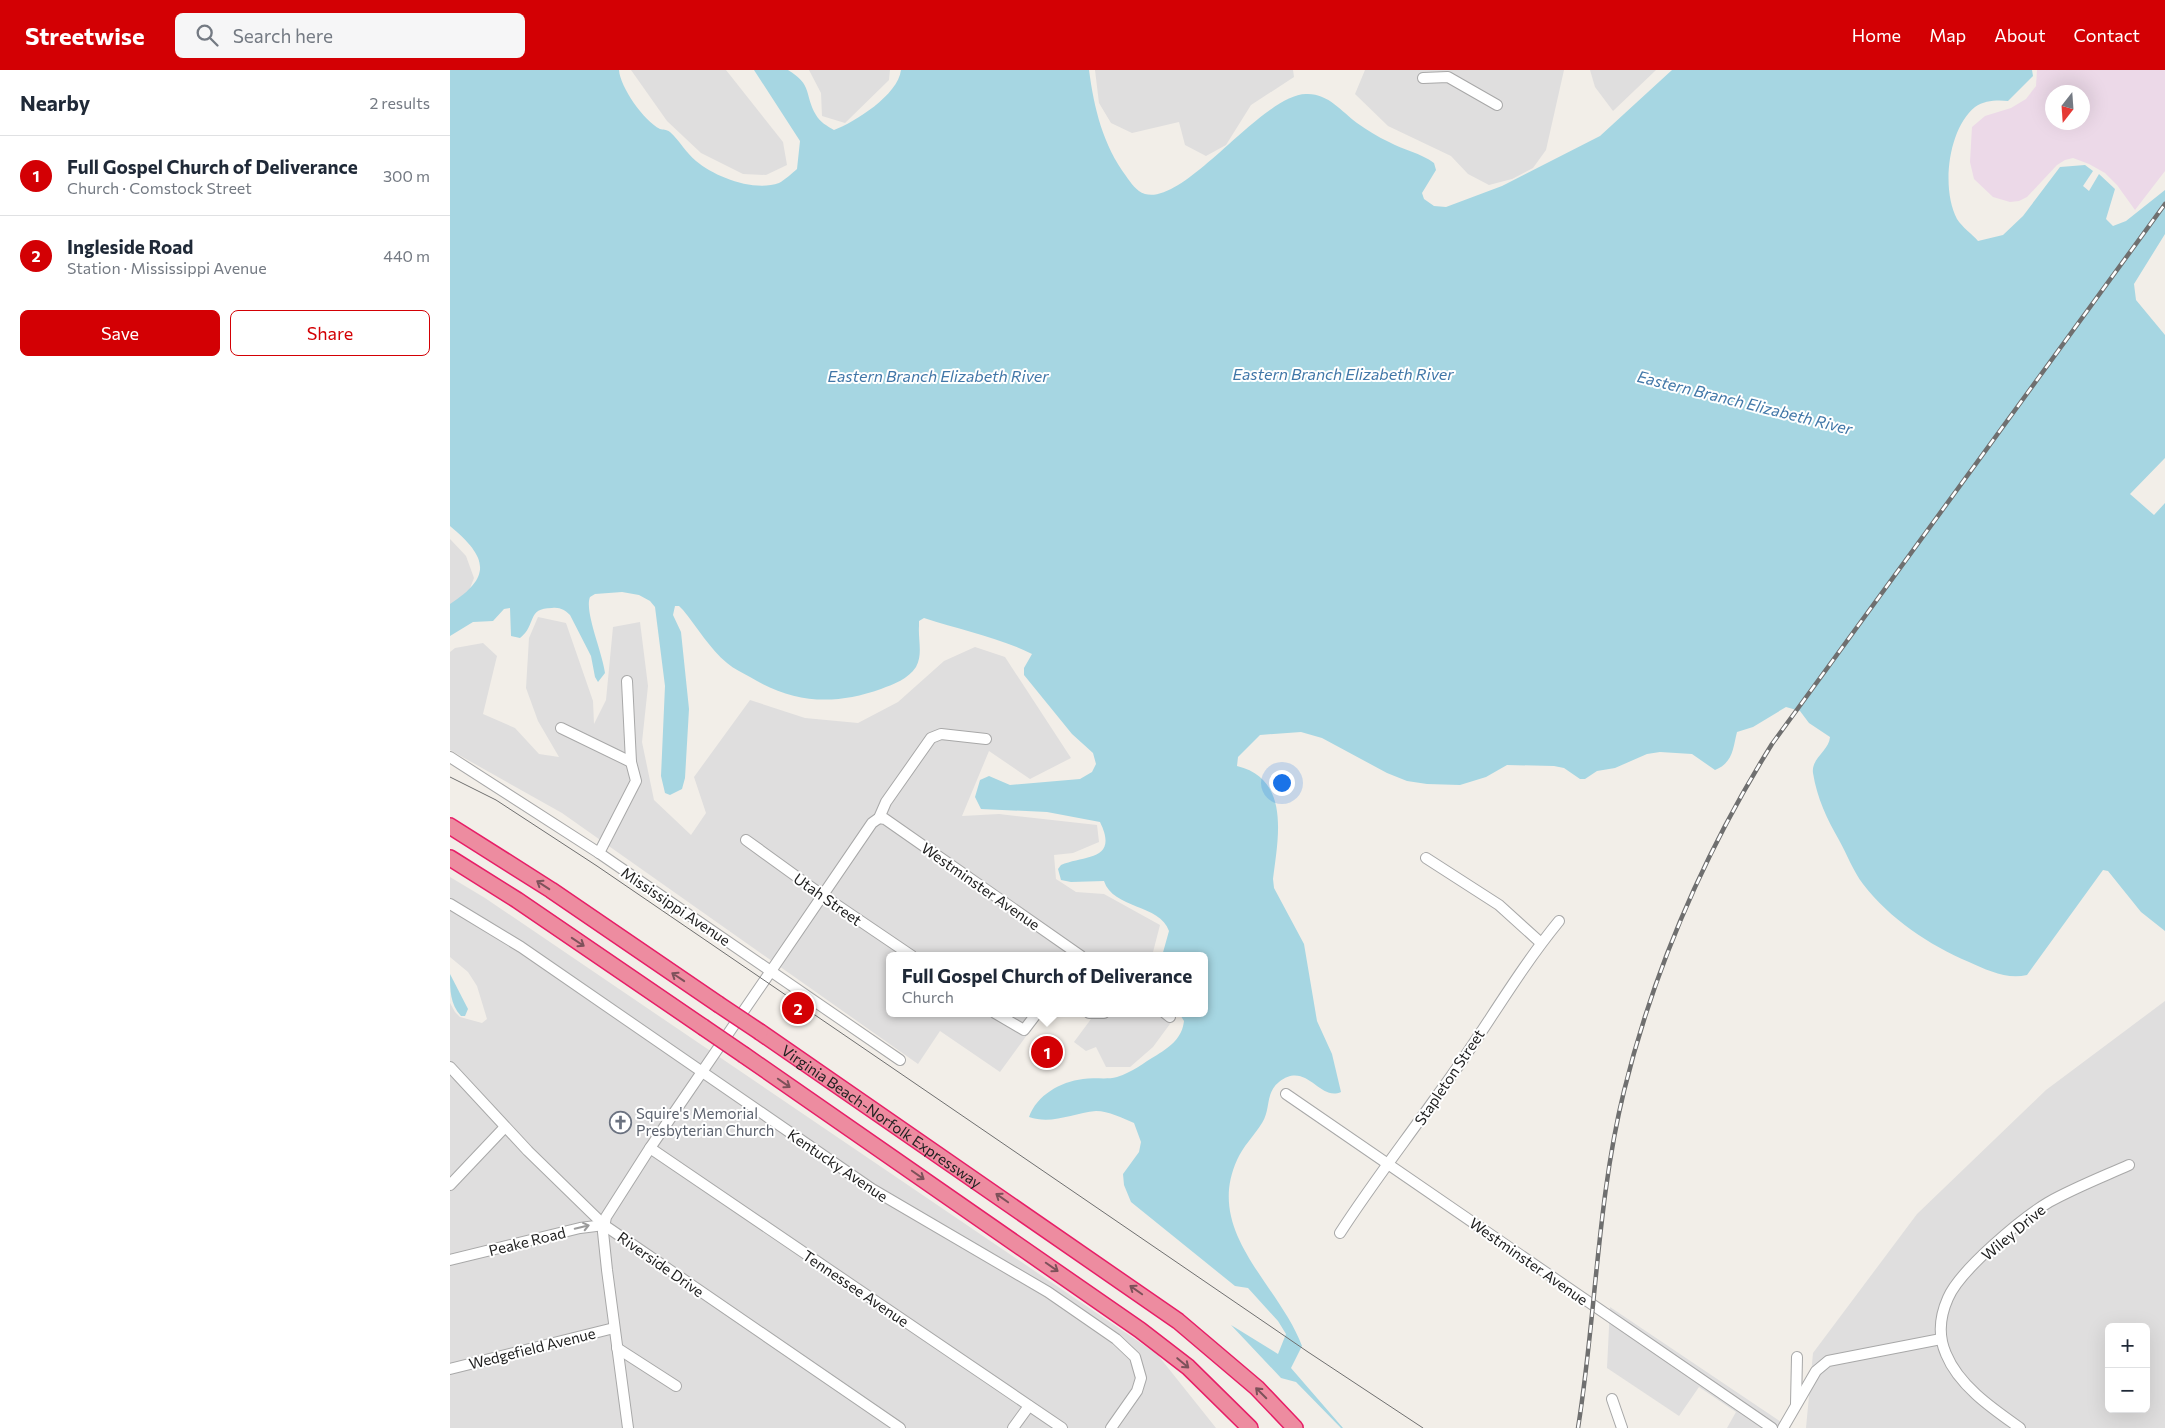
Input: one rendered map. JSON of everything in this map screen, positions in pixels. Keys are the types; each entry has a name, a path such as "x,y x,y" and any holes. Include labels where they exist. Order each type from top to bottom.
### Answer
{"highway":[{"name":"Virginia Beach-Norfolk Expressway","path":"450,826 536,880 760,1032 1178,1321 1250,1382 1295,1428"},
{"name":"Virginia Beach-Norfolk Expressway","path":"450,858 517,900 703,1027 1147,1334 1194,1372 1250,1428"}],"street":[{"path":"1423,78 1450,73 1497,106"},
{"path":"599,853 635,786 636,778 631,762 627,681"},
{"path":"561,728 631,762"},
{"path":"625,1427 604,1225 613,1204 872,823 879,818 886,802 931,738 941,734 986,738"},
{"name":"Mississippi Avenue","path":"450,757 599,853 770,973 900,1060"},
{"name":"Westminster Avenue","path":"879,818 885,819 1075,952"},
{"name":"Utah Street","path":"746,840 822,896 906,952"},
{"path":"1426,858 1499,905 1541,943"},
{"name":"Kentucky Avenue","path":"450,904 521,947 872,1189 1048,1292 1116,1339 1135,1357 1140,1371 1137,1391 1111,1428"},
{"name":"Stapleton Street","path":"1340,1233 1368,1190 1440,1092 1503,996 1559,921"},
{"path":"1003,1017 1024,1030 1034,1017"},
{"name":"Riverside Drive","path":"450,1067 580,1204 604,1225 900,1428"},
{"name":"Westminster Avenue","path":"1286,1094 1772,1428"},
{"path":"450,1186 506,1127"},
{"name":"Tennessee Avenue","path":"650,1148 1062,1428"},
{"name":"Wiley Drive","path":"1941,1338 1943,1313 1953,1289 1991,1250 2049,1202 2128,1165"},
{"name":"Peake Road","path":"450,1260 580,1228 604,1225"},
{"name":"Wedgefield Avenue","path":"450,1369 614,1328"},
{"path":"1783,1428 1816,1371 1828,1361 1941,1338 1950,1362 1970,1388 1993,1409 2020,1428"},
{"path":"617,1348 676,1386"},
{"path":"1796,1404 1797,1357"},
{"path":"1612,1398 1622,1428"},
{"path":"1013,1428 1029,1406"}],"shaded area":[{"path":"631,70 726,70 783,142 787,165 766,175 743,174 701,153 667,121"},
{"path":"809,70 890,70 889,80 845,123 822,116 821,93"},
{"path":"1095,70 1293,70 1294,77 1251,105 1226,145 1206,156 1185,145 1179,122 1132,133 1111,123 1099,103"},
{"path":"1365,70 1564,70 1546,150 1533,168 1512,179 1489,185 1468,174 1451,156 1388,126 1355,94"},
{"path":"1590,70 1656,70 1613,111 1595,87"},
{"path":"2037,70 2165,70 2165,171 2135,210 2117,185 2105,173 2073,158 2057,165 2027,197 2019,201 2010,202 1993,197 1974,179 1970,162 1972,127 1985,116 2011,108 2026,99 2036,86"},
{"path":"450,539 466,556 474,578 464,604 450,610"},
{"path":"538,617 566,623 593,701 594,724 606,700 613,627 640,622 648,686 642,742 654,800 691,835 706,813 694,777 750,700 805,718 858,723 898,702 944,661 975,647 1005,657 1071,758 1030,779 989,751 962,816 999,814 1097,825 1099,842 1073,853 1054,855 1056,879 1076,892 1104,894 1160,925 1153,952 886,952 886,1017 1040,1017 1000,1072 940,1031 918,1064 562,813 450,750 450,652 455,648 483,643 497,656 483,714 515,728 539,754 559,757 538,721 526,688 529,638"},
{"path":"450,877 485,898 1157,1354 1216,1428 450,1428 450,1003 460,1017 482,1023 487,1019 477,986 468,972 450,957"},
{"path":"2165,1001 2165,1428 1806,1428 1813,1353 1917,1214 2046,1090"},
{"path":"1093,1017 1175,1017 1153,1047 1130,1067 1106,1067 1096,1047 1086,1051 1074,1042"},
{"path":"1610,1307 1790,1428 1727,1428 1736,1412 1699,1387 1679,1416 1607,1368"}],"water":[{"name":"Eastern Branch Elizabeth River","path":"450,70 619,70 620,77 628,94 640,111 654,125 670,132 696,161 724,177 758,186 779,183 797,169 800,141 754,70 788,70 796,75 805,85 812,108 818,117 824,124 834,130 864,114 884,98 892,89 901,70 1089,70 1097,112 1111,152 1132,184 1145,194 1162,193 1181,183 1246,129 1288,99 1306,94 1314,94 1321,96 1340,108 1357,123 1377,136 1434,163 1436,170 1422,193 1424,199 1434,206 1446,207 1502,186 1600,136 1672,70 2032,70 2033,76 2008,101 1987,102 1975,107 1966,117 1953,144 1949,176 1949,192 1952,206 1959,222 1978,241 2003,235 2023,216 2060,167 2085,165 2093,171 2083,186 2089,191 2099,174 2115,189 2106,219 2113,226 2126,221 2165,190 2165,234 2134,284 2136,300 2165,335 2165,458 2130,494 2154,515 2165,503 2165,931 2141,912 2108,871 2103,870 2027,975 2012,976 1990,971 1939,948 1911,930 1885,909 1856,874 1823,808 1813,773 1815,763 1827,746 1830,737 1809,723 1800,711 1786,707 1753,727 1737,732 1729,759 1715,770 1692,754 1660,752 1647,754 1615,768 1597,771 1585,779 1580,779 1564,768 1554,766 1507,765 1486,777 1460,785 1427,784 1407,781 1387,773 1322,738 1301,732 1260,735 1238,757 1237,766 1254,773 1266,783 1273,797 1277,812 1278,829 1273,879 1274,888 1304,944 1317,1021 1332,1054 1341,1092 1333,1094 1326,1092 1305,1078 1297,1076 1289,1077 1275,1086 1270,1096 1265,1118 1237,1160 1229,1186 1230,1211 1237,1235 1291,1323 1302,1346 1291,1368 1343,1428 1341,1428 1296,1382 1281,1378 1231,1325 1278,1354 1286,1334 1278,1321 1248,1288 1235,1286 1131,1202 1124,1185 1123,1174 1139,1152 1141,1142 1134,1123 1111,1113 1101,1111 1046,1120 1029,1117 1044,1096 1066,1083 1091,1078 1117,1077 1133,1070 1162,1052 1175,1041 1181,1032 1184,1021 1182,1017 1208,1017 1208,952 1163,952 1169,931 1164,922 1156,916 1117,897 1109,890 1104,881 1071,882 1061,880 1058,869 1061,865 1089,857 1102,850 1105,844 1105,835 1100,822 1047,812 981,809 975,797 980,780 989,776 1010,785 1080,779 1092,772 1096,764 1093,753 1072,734 1024,675 1024,668 1032,654 992,638 924,618 919,621 920,652 918,662 913,671 905,678 886,687 846,698 830,700 798,697 766,686 733,667 715,651 683,610 679,606 675,606 673,615 681,632 689,709 685,778 682,789 670,795 665,793 661,776 665,686 655,607 650,601 639,595 622,592 595,594 590,597 590,612 605,673 598,682 595,677 591,656 570,615 560,608 538,611 529,628 520,638 511,636 510,608 504,609 493,621 473,622 450,636 450,604 474,584 479,575 480,566 477,556 471,547 450,526"},
{"path":"450,974 468,1009 465,1016 461,1016 453,1002"}],"tram line":[{"path":"450,777 496,800 597,866 1308,1352 1423,1428"}],"railway":[{"path":"1578,1428 1602,1216 1615,1132 1624,1091 1650,1000 1684,912 1704,868 1748,784 1772,744 2165,204"}],"place":[{"name":"Ingleside Road","path":"798,1008"},
{"name":"Full Gospel Church of Deliverance","path":"1047,1052"},
{"name":"Squire's Memorial Presbyterian Church","path":"620,1122"}]}
